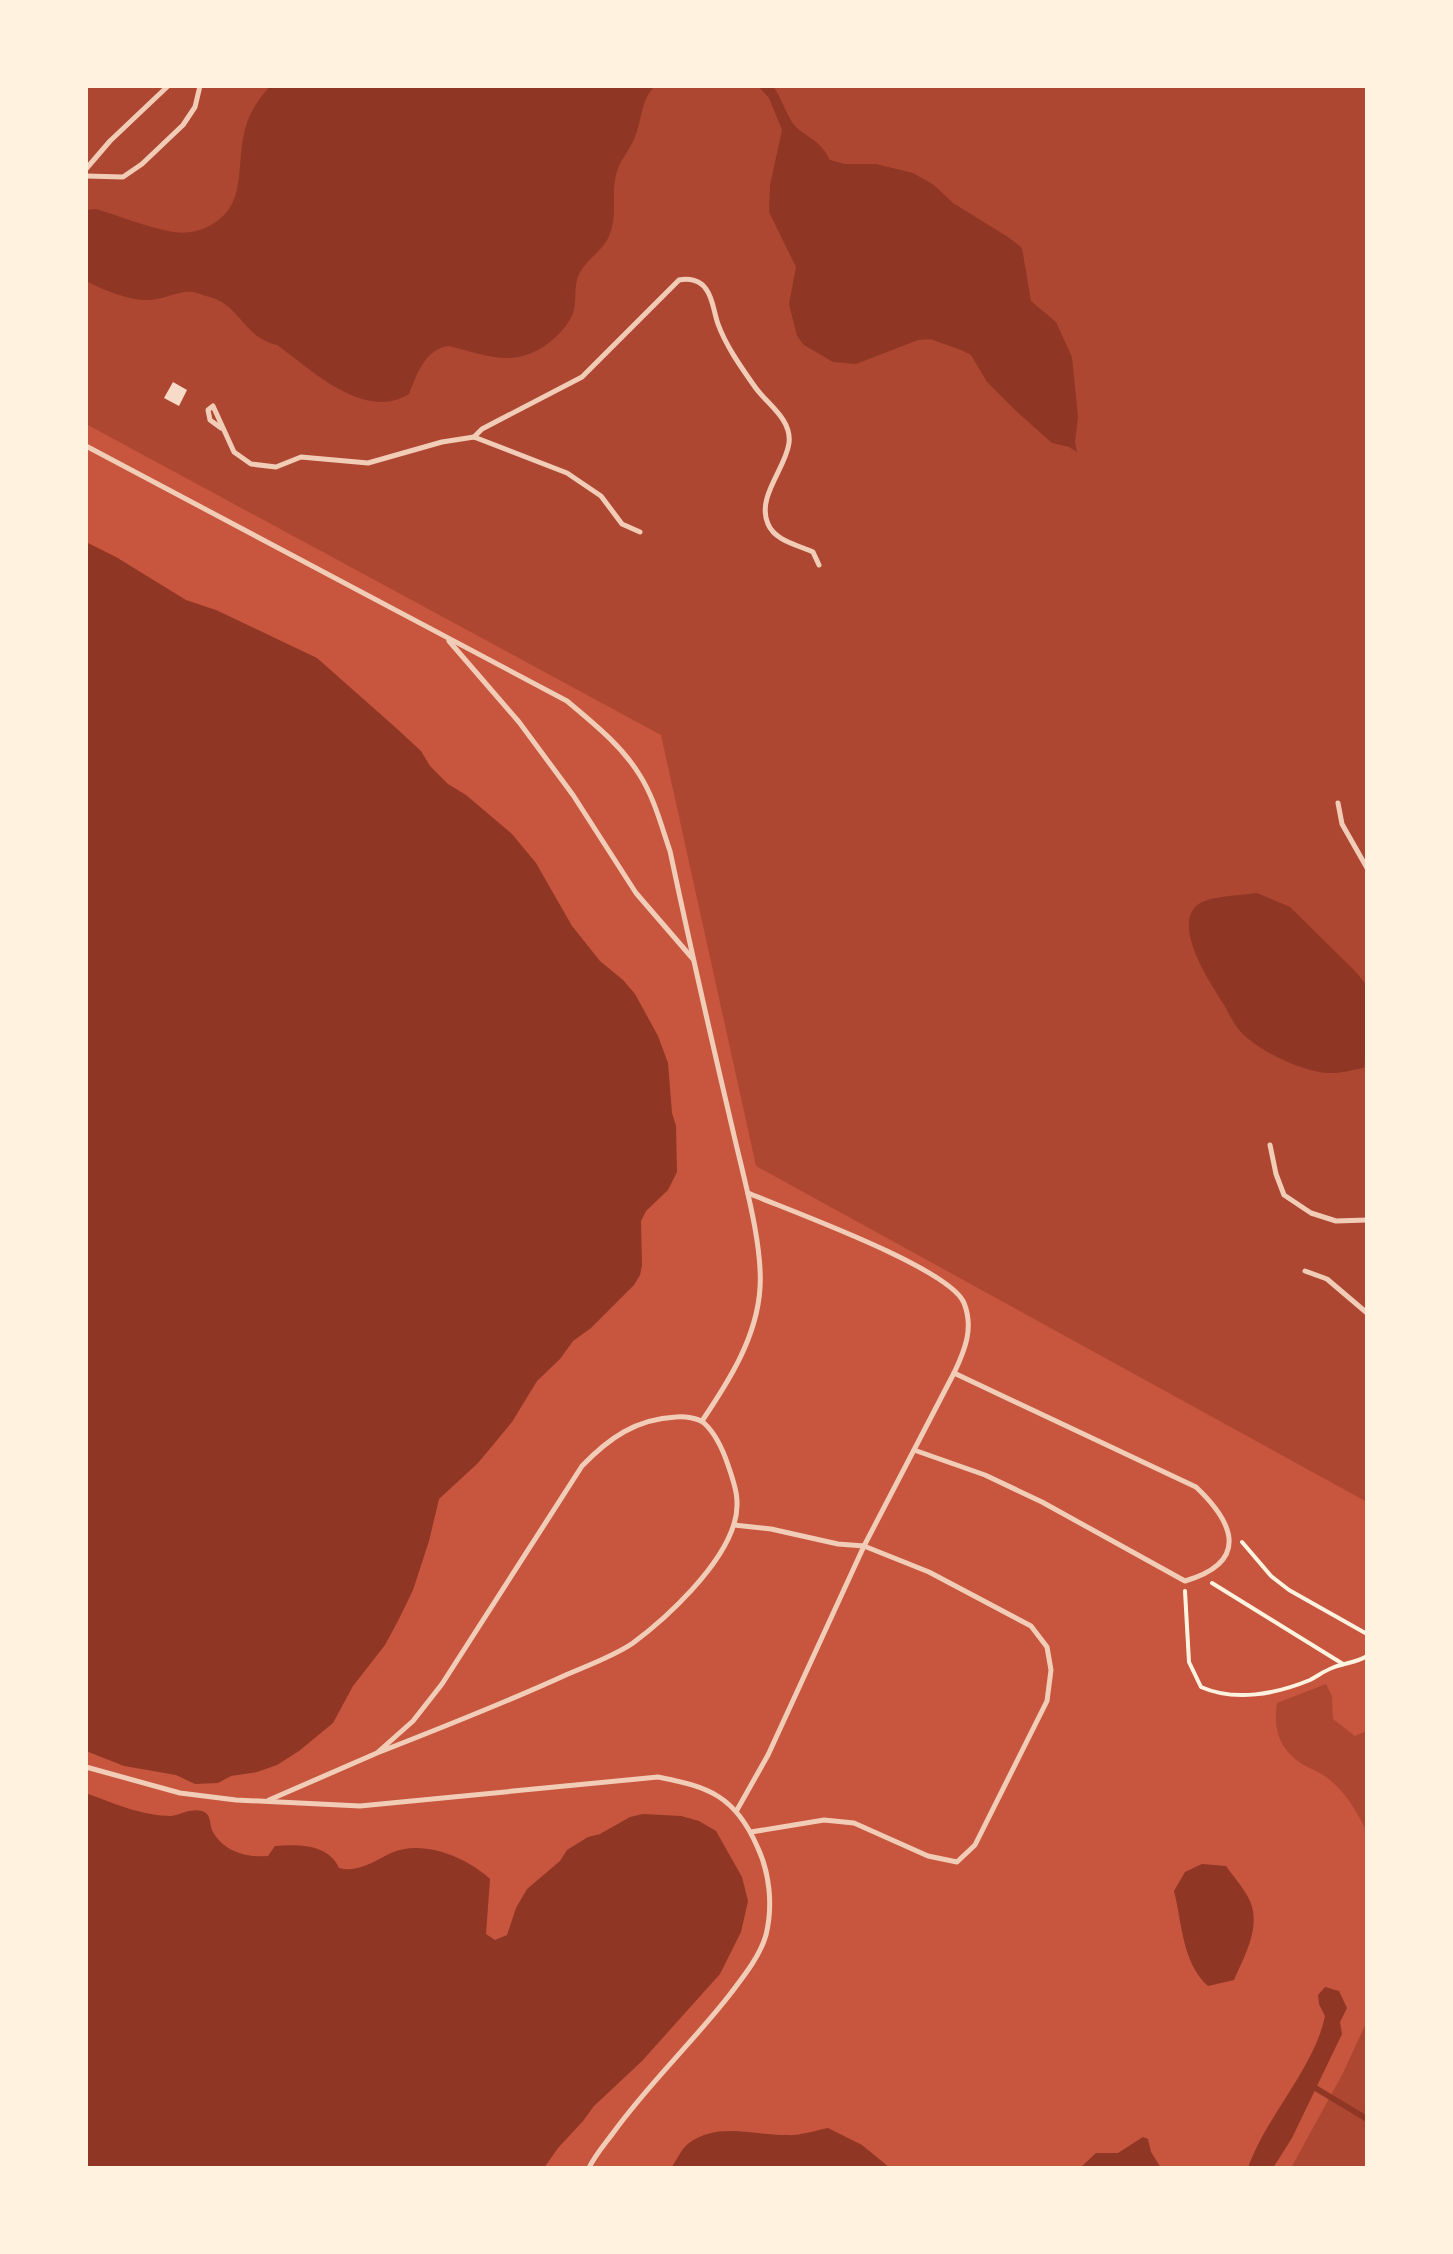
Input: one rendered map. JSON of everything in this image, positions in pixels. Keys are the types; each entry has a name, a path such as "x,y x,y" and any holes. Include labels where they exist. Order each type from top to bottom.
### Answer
{"lane":[{"path":"86,169 110,141 168,86"},
{"path":"86,176 123,177 142,164 183,125 195,107 200,86"},
{"path":"474,437 482,429 582,377 679,280 688,278 698,281 707,289 718,325 743,370 761,397 785,423 789,442 772,486 766,509 767,524 778,538 813,552 819,565"},
{"path":"221,428 234,452 251,464 276,467 301,457 368,463 442,442 474,437 567,473 601,496 622,524 640,532"},
{"path":"86,446 567,701 605,733 639,773 654,803 670,851 758,1253 760,1286 755,1319 724,1388 702,1421"},
{"path":"445,637 519,722 573,795 636,893 693,960"},
{"path":"1338,803 1342,824 1367,868"},
{"path":"1270,1145 1284,1195 1311,1213 1336,1221 1367,1220"},
{"path":"737,1810 768,1755 864,1546 954,1373 967,1344 969,1319 963,1300 951,1286 864,1241 747,1193"},
{"path":"1305,1271 1327,1279 1367,1313"},
{"path":"914,1450 985,1475 1042,1502 1185,1581 1208,1574 1223,1561 1230,1541 1225,1519 1196,1487 954,1373"},
{"path":"269,1800 377,1753 502,1705 631,1645 666,1615 718,1555 734,1525 738,1495 717,1438 702,1421 681,1416 657,1418 633,1425 605,1442 582,1466 442,1684 413,1721 377,1753"},
{"path":"734,1525 864,1546 929,1572 1031,1626 1047,1647 1051,1670 1047,1701 975,1845 957,1862 928,1856 854,1823 824,1820 751,1832"},
{"path":"86,1767 180,1793 236,1800 360,1806 658,1777 694,1784 716,1793 737,1810 763,1857 770,1896 765,1936 747,1972 717,2012 626,2115 589,2168"}],"path":[{"path":"1225,1519 1271,1576 1308,1603 1367,1634"},
{"path":"1201,1576 1343,1664"},
{"path":"1185,1581 1189,1662 1201,1687 1224,1695 1266,1693 1306,1681 1367,1656"}],"shaded area":[{"path":"86,86 1367,86 1367,1502 756,1166 661,735 86,424"},
{"path":"270,86 655,86 647,97 635,137 617,170 609,236 580,273 574,312 556,337 543,347 519,357 496,357 449,346 441,348 423,364 409,394 392,401 374,402 339,389 277,345 259,337 218,300 194,292 151,300 134,299 86,281 86,210 96,209 178,233 201,230 221,218 235,198 248,120"},
{"path":"758,86 773,86 792,122 821,146 830,160 845,164 876,164 913,173 1022,248 1031,301 1056,322 1072,357 1078,417 1077,452 1052,443 987,382 971,355 961,350 930,339 918,340 856,364 833,362 804,345 797,336 789,304 796,267 769,212 770,185 782,130 769,98"},
{"path":"86,542 186,600 216,610 317,658 421,751 430,766 448,784 466,795 512,834 536,863 572,926 600,961 635,994 658,1036 668,1063 676,1126 677,1172 668,1190 646,1211 641,1221 640,1275 634,1285 591,1328 573,1341 537,1381 512,1422 478,1463 439,1499 413,1590 385,1645 353,1686 333,1723 277,1765 231,1776 218,1783 195,1784 176,1775 124,1766 86,1751"},
{"path":"1257,893 1290,907 1367,986 1364,1068 1323,1073 1297,1066 1258,1046 1240,1031 1210,983 1190,937 1192,911 1202,902"},
{"path":"1326,1684 1332,1696 1333,1719 1355,1736 1367,1731 1367,1832 1342,1791 1294,1758 1279,1737 1277,1703"},
{"path":"86,1793 150,1814 171,1816 202,1811 223,1844 253,1856 268,1856 275,1846 312,1847 328,1854 339,1868 353,1869 403,1849 444,1852 490,1879 486,1934 495,1940 507,1935 516,1908 527,1889 560,1861 567,1850 630,1817 643,1814 681,1816 699,1821 716,1831 742,1877 748,1901 741,1932 720,1974 642,2061 594,2106 544,2168 86,2168"},
{"path":"1202,1864 1226,1866 1248,1897 1254,1918 1251,1939 1234,1980 1208,1986 1199,1977 1188,1954 1174,1891 1185,1872"},
{"path":"1325,1987 1339,1991 1347,2008 1340,2022 1342,2034 1292,2138 1273,2168 1248,2168 1320,2035 1325,2016 1318,1995"},
{"path":"1367,2021 1367,2168 1291,2168 1343,2073"},
{"path":"828,2128 862,2145 890,2168 671,2168 689,2143 712,2133 736,2131 790,2135"},
{"path":"1143,2137 1148,2139 1151,2152 1161,2168 1080,2168 1096,2153 1118,2153"}],"building":[{"path":"173,382 187,390 179,406 164,398"}],"waterway":[{"path":"1317,2089 1367,2119"}]}
